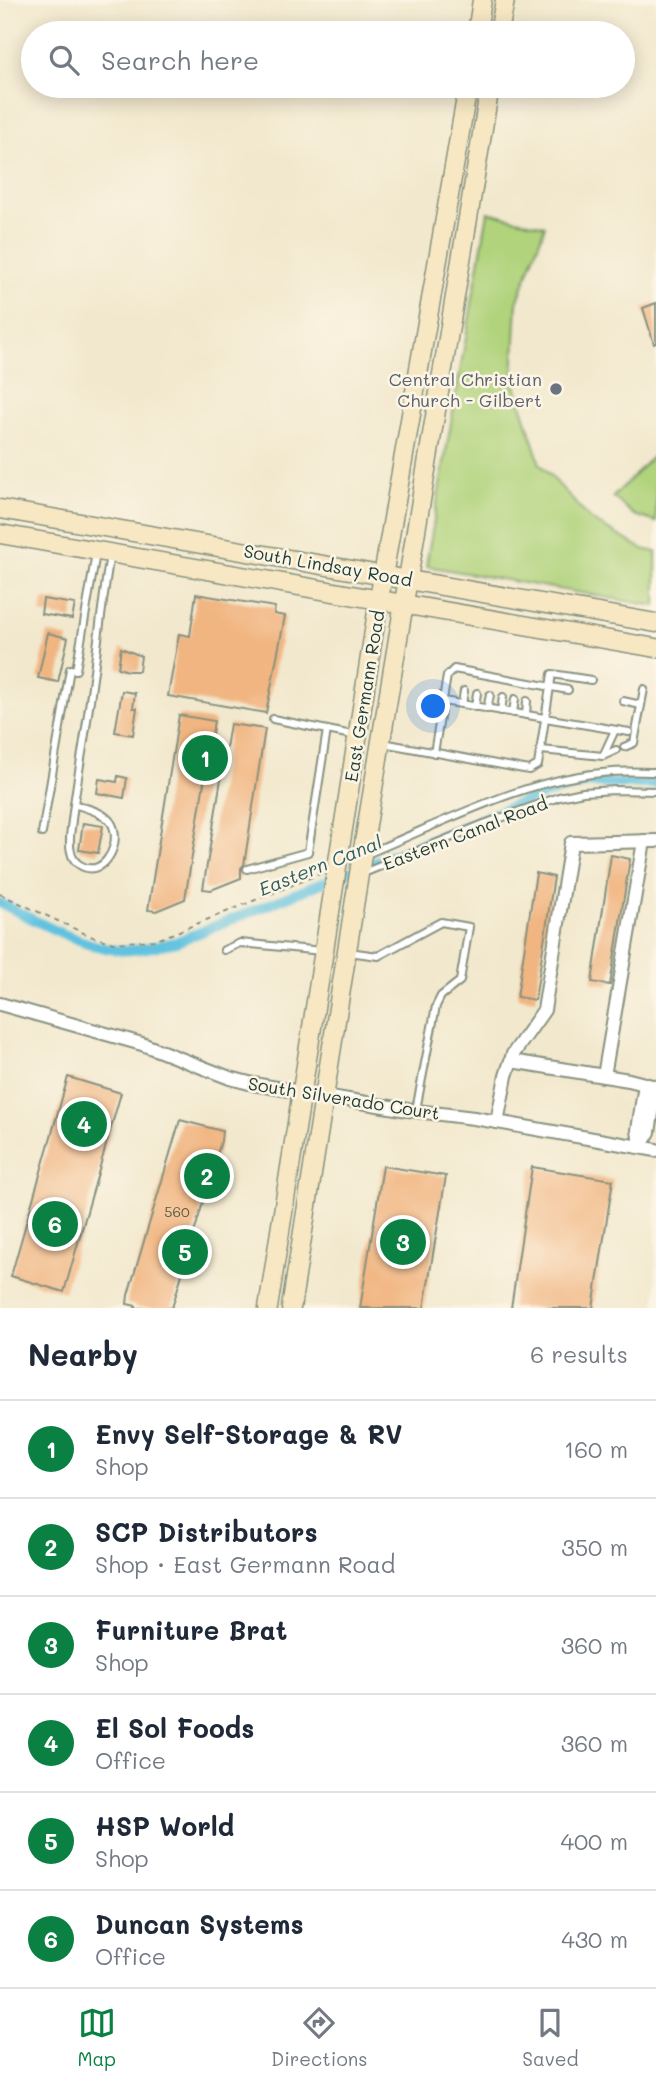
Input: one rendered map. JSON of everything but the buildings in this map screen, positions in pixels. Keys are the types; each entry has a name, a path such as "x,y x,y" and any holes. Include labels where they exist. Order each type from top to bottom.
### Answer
{"main road":[{"path":"479,21 482,0"},
{"path":"501,21 505,0"},
{"name":"East Germann Road","path":"268,1308 383,575 466,98"},
{"name":"East Germann Road","path":"291,1308 362,855 488,98"},
{"name":"South Lindsay Road","path":"0,509 656,623"},
{"path":"0,523 21,522 32,514"},
{"path":"29,539 41,531 51,529 94,533 124,530"},
{"name":"South Lindsay Road","path":"0,534 656,648"}],"street":[{"path":"497,1122 513,1054 544,1010 571,843 650,841 604,1076"},
{"name":"South Silverado Court","path":"0,1004 142,1044 230,1078 301,1093 497,1122 656,1150"},
{"path":"511,1061 653,1087 649,1132 640,1146"}],"lane":[{"path":"74,804 108,818 111,823 114,844 108,858 96,867 80,865 73,860 70,850 74,804 103,552"},
{"path":"42,833 70,669 76,670 103,552"},
{"path":"434,752 447,676 454,669 568,690"},
{"path":"466,681 467,671"},
{"path":"479,683 481,674"},
{"path":"381,743 529,770 538,765 552,674 591,680"},
{"path":"491,685 493,676"},
{"path":"505,688 506,678"},
{"path":"516,690 518,681"},
{"path":"529,692 530,683"},
{"path":"624,747 634,743 644,690"},
{"path":"462,704 464,691"},
{"path":"475,707 477,693"},
{"path":"487,709 490,695"},
{"path":"501,711 503,697"},
{"path":"513,713 515,699"},
{"path":"443,701 629,732"},
{"path":"526,715 527,701"},
{"path":"623,701 642,705"},
{"path":"273,719 358,736"},
{"path":"247,869 308,852 327,730"},
{"path":"603,756 615,730"},
{"path":"541,750 603,756 617,750"},
{"path":"362,855 527,789 602,773 656,772"},
{"name":"Eastern Canal Road","path":"359,874 559,797 615,790 656,791"},
{"path":"347,952 378,956 441,922 468,927 460,981 441,996 436,1006 416,1111"},
{"path":"224,950 240,943 324,951"}],"path":[{"path":"0,894 90,936 113,943 157,940 337,867"}],"green space":[{"path":"488,212 545,226 517,303 513,378 540,464 591,520 643,549 656,552 656,606 426,566"},
{"path":"656,453 656,522 634,515 613,497"}],"waterway":[{"name":"Eastern Canal","path":"0,903 86,943 116,950 146,948 176,942 535,797 588,783 656,784"}],"place":[{"name":"Central Christian Church - Gilbert","path":"556,389"},
{"name":"Envy Self-Storage & RV","path":"205,758"},
{"name":"El Sol Foods","path":"84,1124"},
{"name":"SCP Distributors","path":"207,1176"},
{"name":"Duncan Systems","path":"55,1224"},
{"name":"Furniture Brat","path":"403,1242"},
{"name":"HSP World","path":"185,1252"}]}
